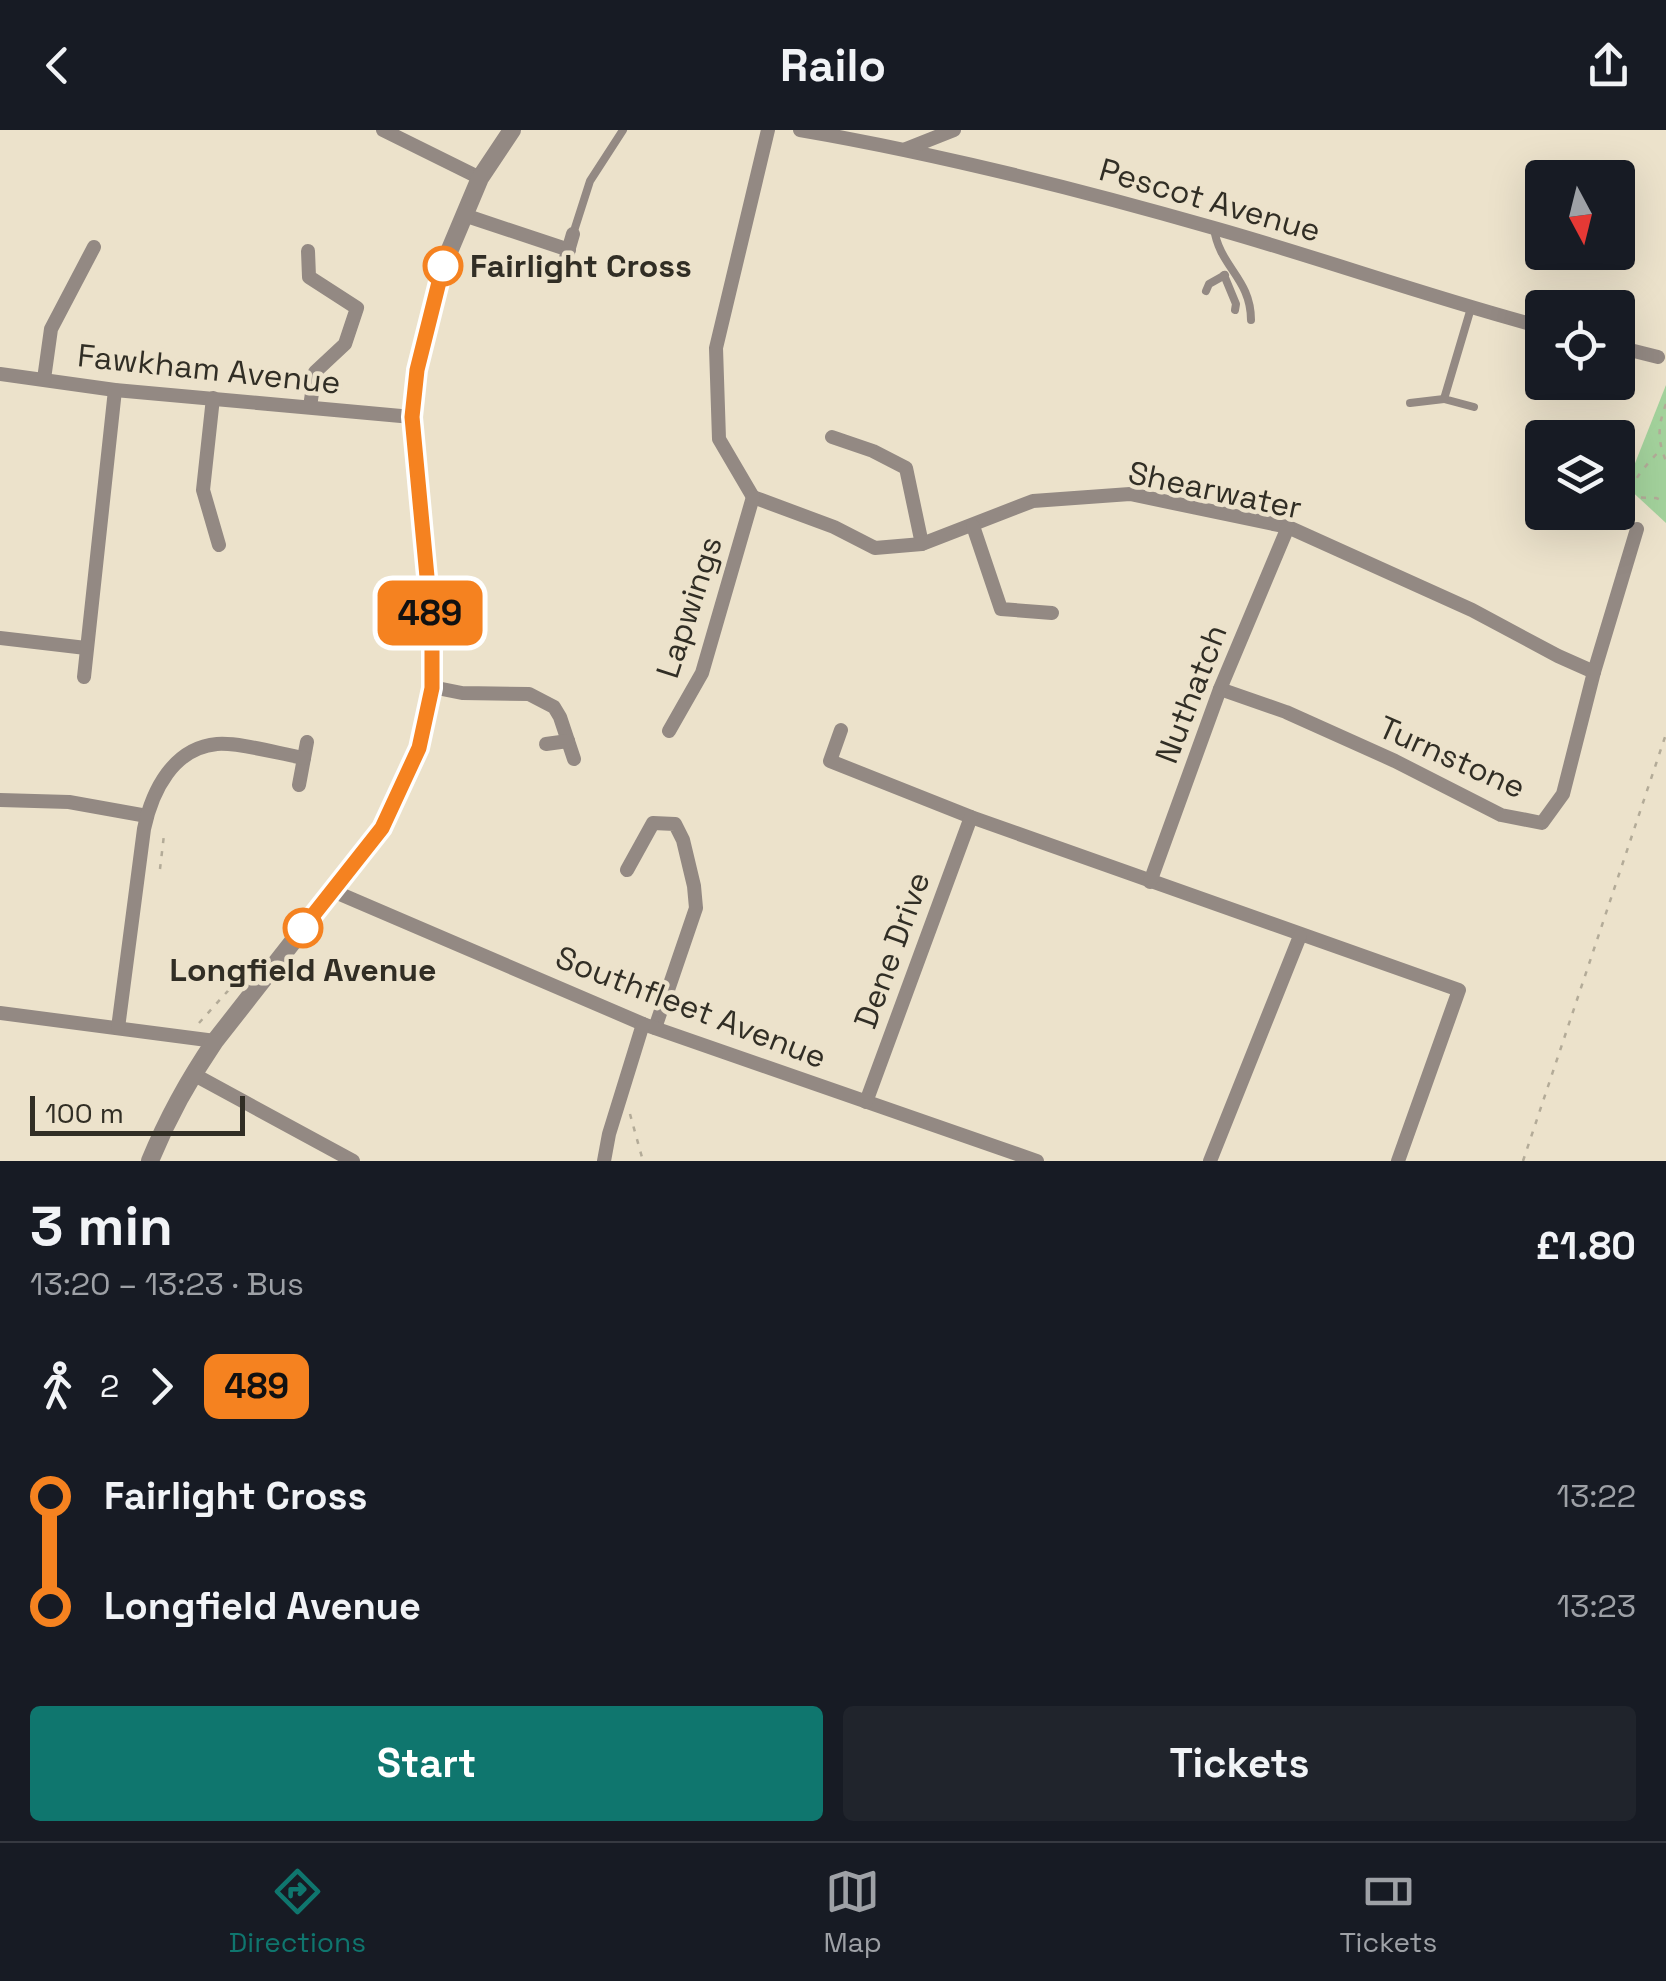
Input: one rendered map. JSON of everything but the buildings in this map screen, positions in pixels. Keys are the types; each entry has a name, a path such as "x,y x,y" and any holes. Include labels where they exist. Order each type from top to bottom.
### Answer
{"street":[{"path":"383,130 480,178"},
{"path":"150,1161 193,1074 215,1041 382,828 419,748 432,688 432,630 412,417 417,370 443,266 480,178 512,130"},
{"path":"753,497 719,439 716,348 768,130"},
{"name":"Pescot Avenue","path":"801,130 906,149 1057,185 1525,322"},
{"path":"906,149 954,130"},
{"path":"464,215 569,250"},
{"path":"44,379 51,329 94,247"},
{"path":"308,251 309,277 356,308 345,344 315,372 310,407"},
{"path":"1635,351 1658,357"},
{"name":"Fawkham Avenue","path":"0,374 116,390 412,417"},
{"path":"84,677 116,390"},
{"path":"213,398 203,490 219,545"},
{"path":"832,436 906,468 922,544"},
{"name":"Shearwater","path":"753,497 834,527 876,548 922,544 1033,501 1130,494 1288,527 1472,610 1594,672"},
{"name":"Lapwings","path":"669,731 702,673 753,497"},
{"path":"973,526 1000,609 1052,613"},
{"name":"Nuthatch","path":"1150,882 1220,688 1288,527"},
{"name":"Turnstone","path":"1220,688 1286,712 1395,761 1501,815 1542,823 1563,794 1637,529"},
{"path":"0,638 86,648"},
{"path":"432,688 462,693 529,694 554,708 574,759"},
{"path":"841,730 830,761 1150,882 1459,990 1398,1161"},
{"path":"546,744 568,741"},
{"path":"298,786 307,742"},
{"path":"118,1028 147,816 170,767 200,748 221,744 304,758"},
{"path":"0,800 69,802 147,816"},
{"name":"Dene Drive","path":"866,1102 970,816"},
{"path":"604,1161 623,1088 696,908 683,840 675,824 653,823 628,870"},
{"name":"Southfleet Avenue","path":"332,890 649,1026 1036,1161"},
{"path":"1210,1161 1300,936"},
{"path":"0,1013 215,1041"},
{"path":"193,1074 353,1161"}],"lane":[{"path":"569,250 590,181 624,130"},
{"path":"1214,228 1229,272 1235,310"},
{"path":"1206,290 1229,272"},
{"path":"1229,272 1244,285 1251,320"},
{"path":"1444,400 1471,308"},
{"path":"1410,403 1444,400 1474,408"}],"path":[{"path":"1666,404 1658,425 1666,461"},
{"path":"1635,477 1661,449"},
{"path":"1635,497 1666,502"},
{"path":"1622,530 1621,536 1630,550"},
{"path":"1523,1161 1666,734"},
{"path":"160,869 164,835"},
{"path":"194,1028 235,983"},
{"path":"623,1088 643,1161"}],"green space":[{"path":"1666,385 1666,523 1635,494 1635,463"}],"bus line":[{"name":"489","path":"303,928 382,828 419,748 432,688 432,630 412,417 417,370 443,266"}],"place":[{"name":"Fairlight Cross","path":"443,266"},
{"name":"Longfield Avenue","path":"303,928"}]}
